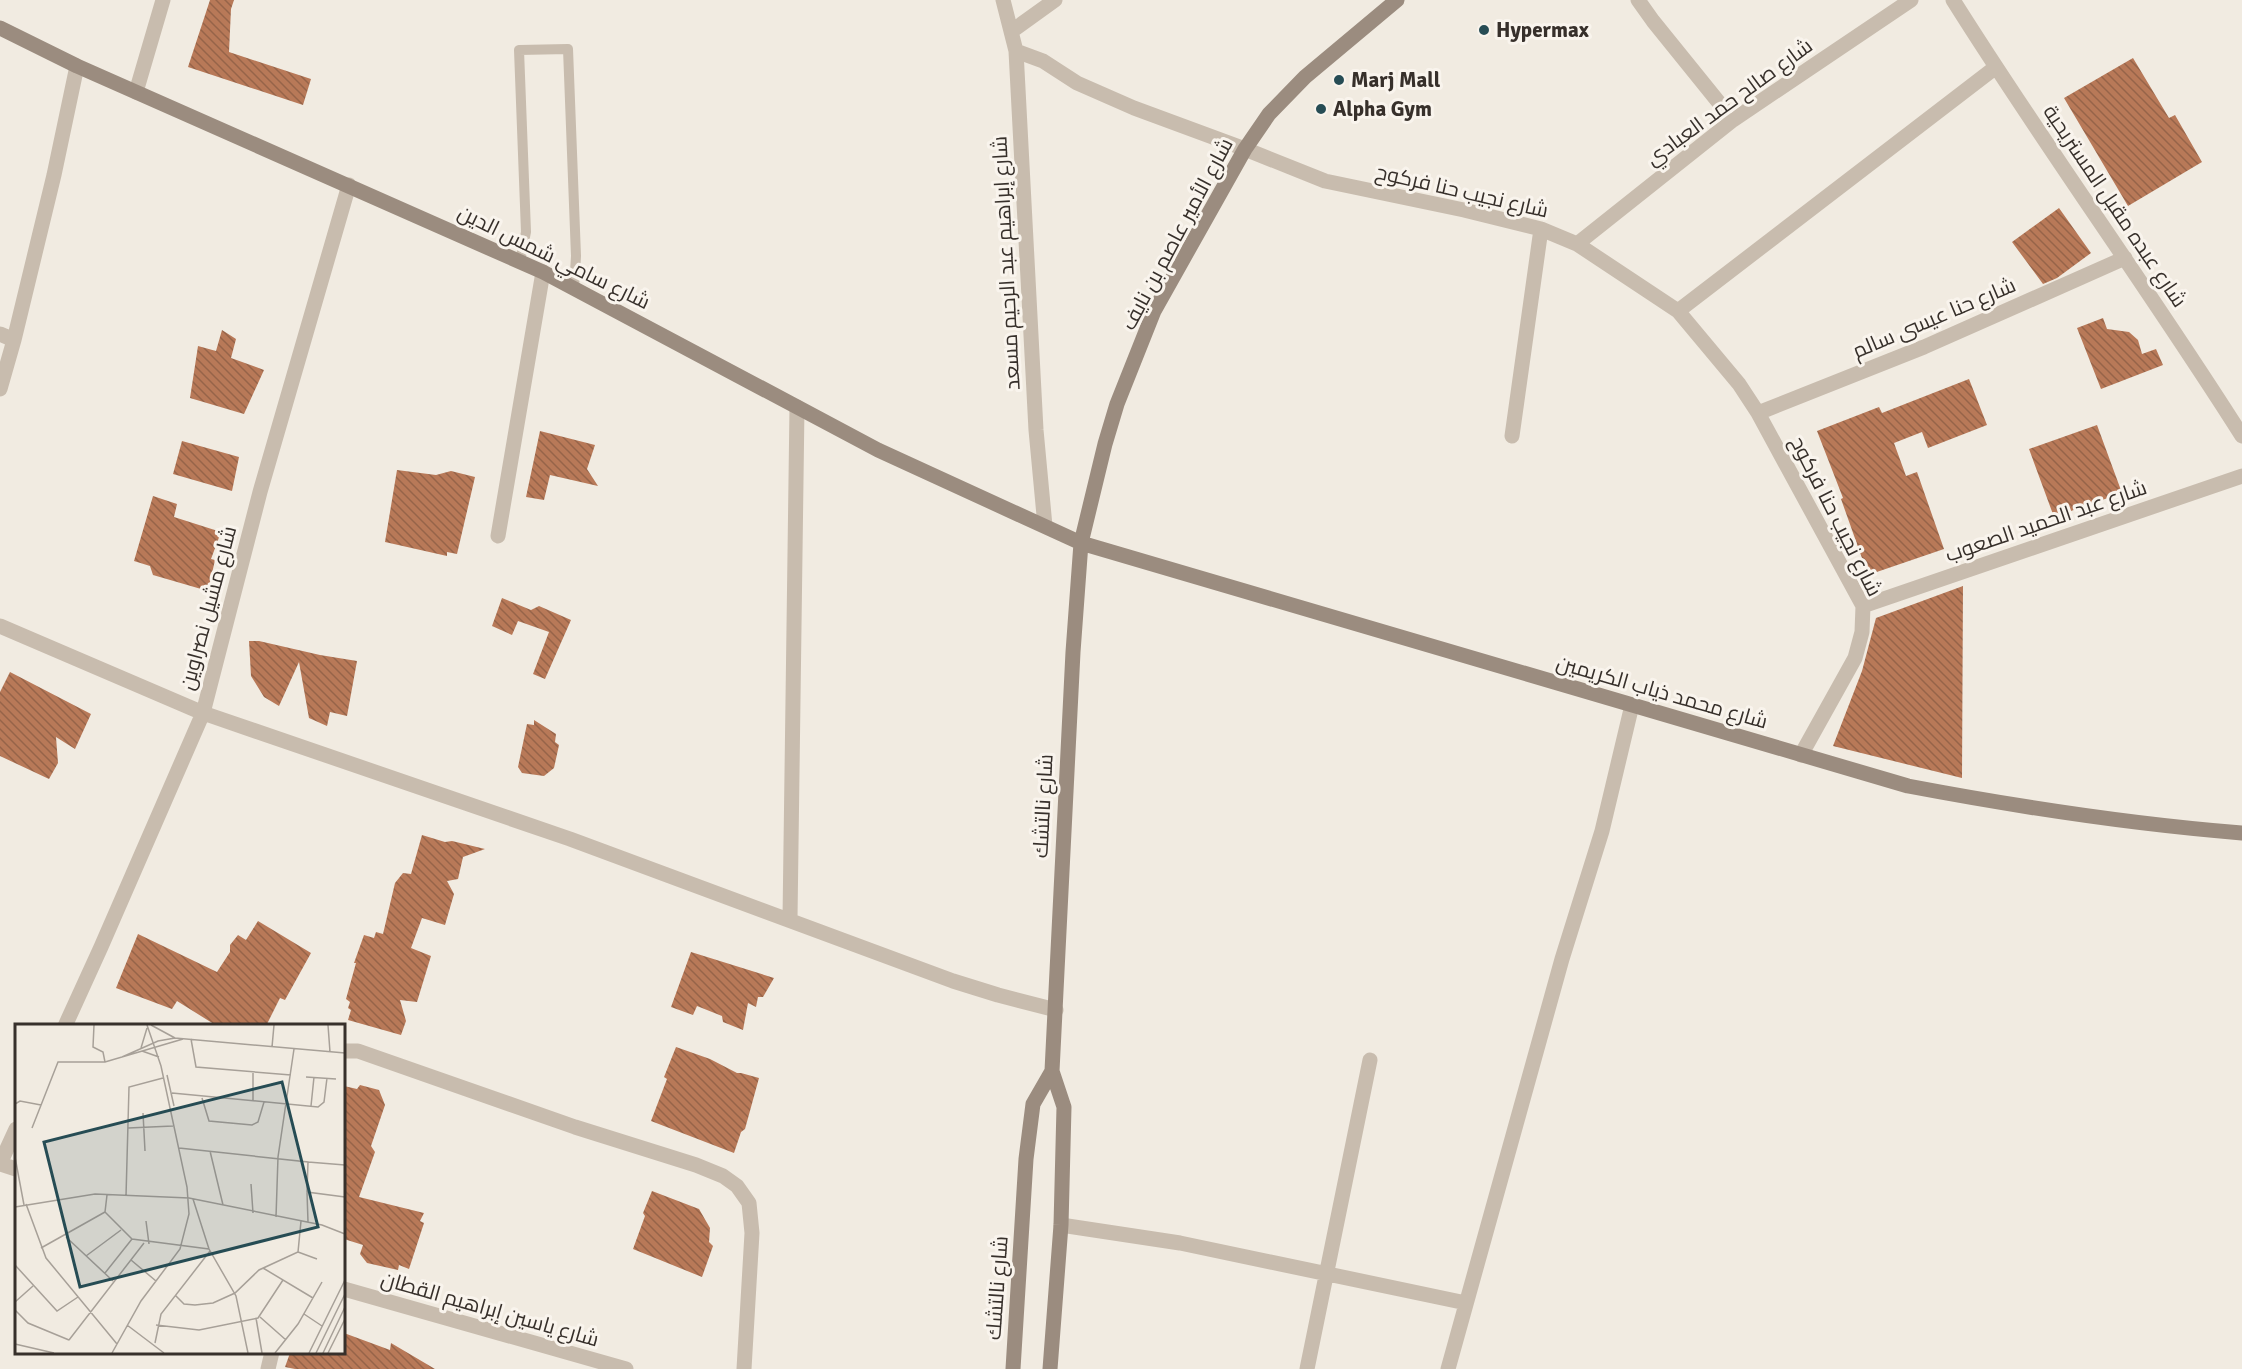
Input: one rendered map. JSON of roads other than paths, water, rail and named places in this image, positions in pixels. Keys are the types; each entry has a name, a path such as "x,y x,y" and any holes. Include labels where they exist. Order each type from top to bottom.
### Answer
{"street":[{"path":"136,92 163,0"},
{"name":"شارع إبراهيم عبد الرحيم مسعد","path":"1003,0 1016,51 1036,430 1045,526"},
{"path":"1012,31 1055,0"},
{"name":"شارع الأمير عاصم بن نايف","path":"1081,543 1117,404 1154,311 1245,149 1269,114 1305,77 1397,0"},
{"path":"1638,0 1733,120"},
{"name":"شارع صالح حمد العبادي","path":"1577,244 1733,120 1911,0"},
{"name":"شارع عبده مقبل المستريحية","path":"1953,0 2242,436"},
{"name":"شارع سامي شمس الدين","path":"0,28 77,66 520,261 878,450 1081,543"},
{"name":"شارع نجيب حنا فركوح","path":"1016,51 1043,61 1077,83 1134,108 1325,181 1464,210 1541,229 1577,244 1678,311 1740,384 1863,606 1862,632 1855,658 1801,755"},
{"path":"0,389 7,337 51,186 77,66"},
{"path":"1678,311 1996,67"},
{"name":"شارع مشيل نصراوين","path":"66,1024 203,713 260,492 349,185"},
{"path":"1512,436 1541,229"},
{"name":"شارع حنا عيسى سالم","path":"1758,413 1924,347 2125,258"},
{"path":"498,536 543,272"},
{"path":"790,919 796,407"},
{"name":"شارع عبد الحميد الصعوب","path":"1863,606 2242,476"},
{"name":"شارع محمد ذياب الكريمين","path":"1081,543 1908,786 2012,805 2122,821 2242,833"},
{"name":"شارع نالتشك","path":"1050,1369 1061,1225 1064,1107 1052,1071 1071,686 1081,543"},
{"path":"0,626 203,713 570,839 953,981 1056,1010"},
{"path":"1448,1369 1563,959 1602,831 1632,705"},
{"path":"345,1051 358,1051 575,1127 696,1165 730,1181 749,1203 752,1233 744,1369"},
{"path":"1307,1369 1370,1060"},
{"name":"شارع نالتشك","path":"1013,1369 1026,1159 1033,1104 1052,1071"},
{"path":"15,1131 0,1164 15,1169"},
{"path":"1061,1225 1180,1243 1466,1304"},
{"name":"شارع ياسين إبراهيم القطان","path":"345,1288 626,1369"},
{"path":"268,1369 272,1354"}],"lane":[{"path":"520,261 526,232 519,50 568,49 576,256 574,288"}],"place":[{"name":"Hypermax","path":"1484,30"},
{"name":"Marj Mall","path":"1339,80"},
{"name":"Alpha Gym","path":"1321,109"}]}
